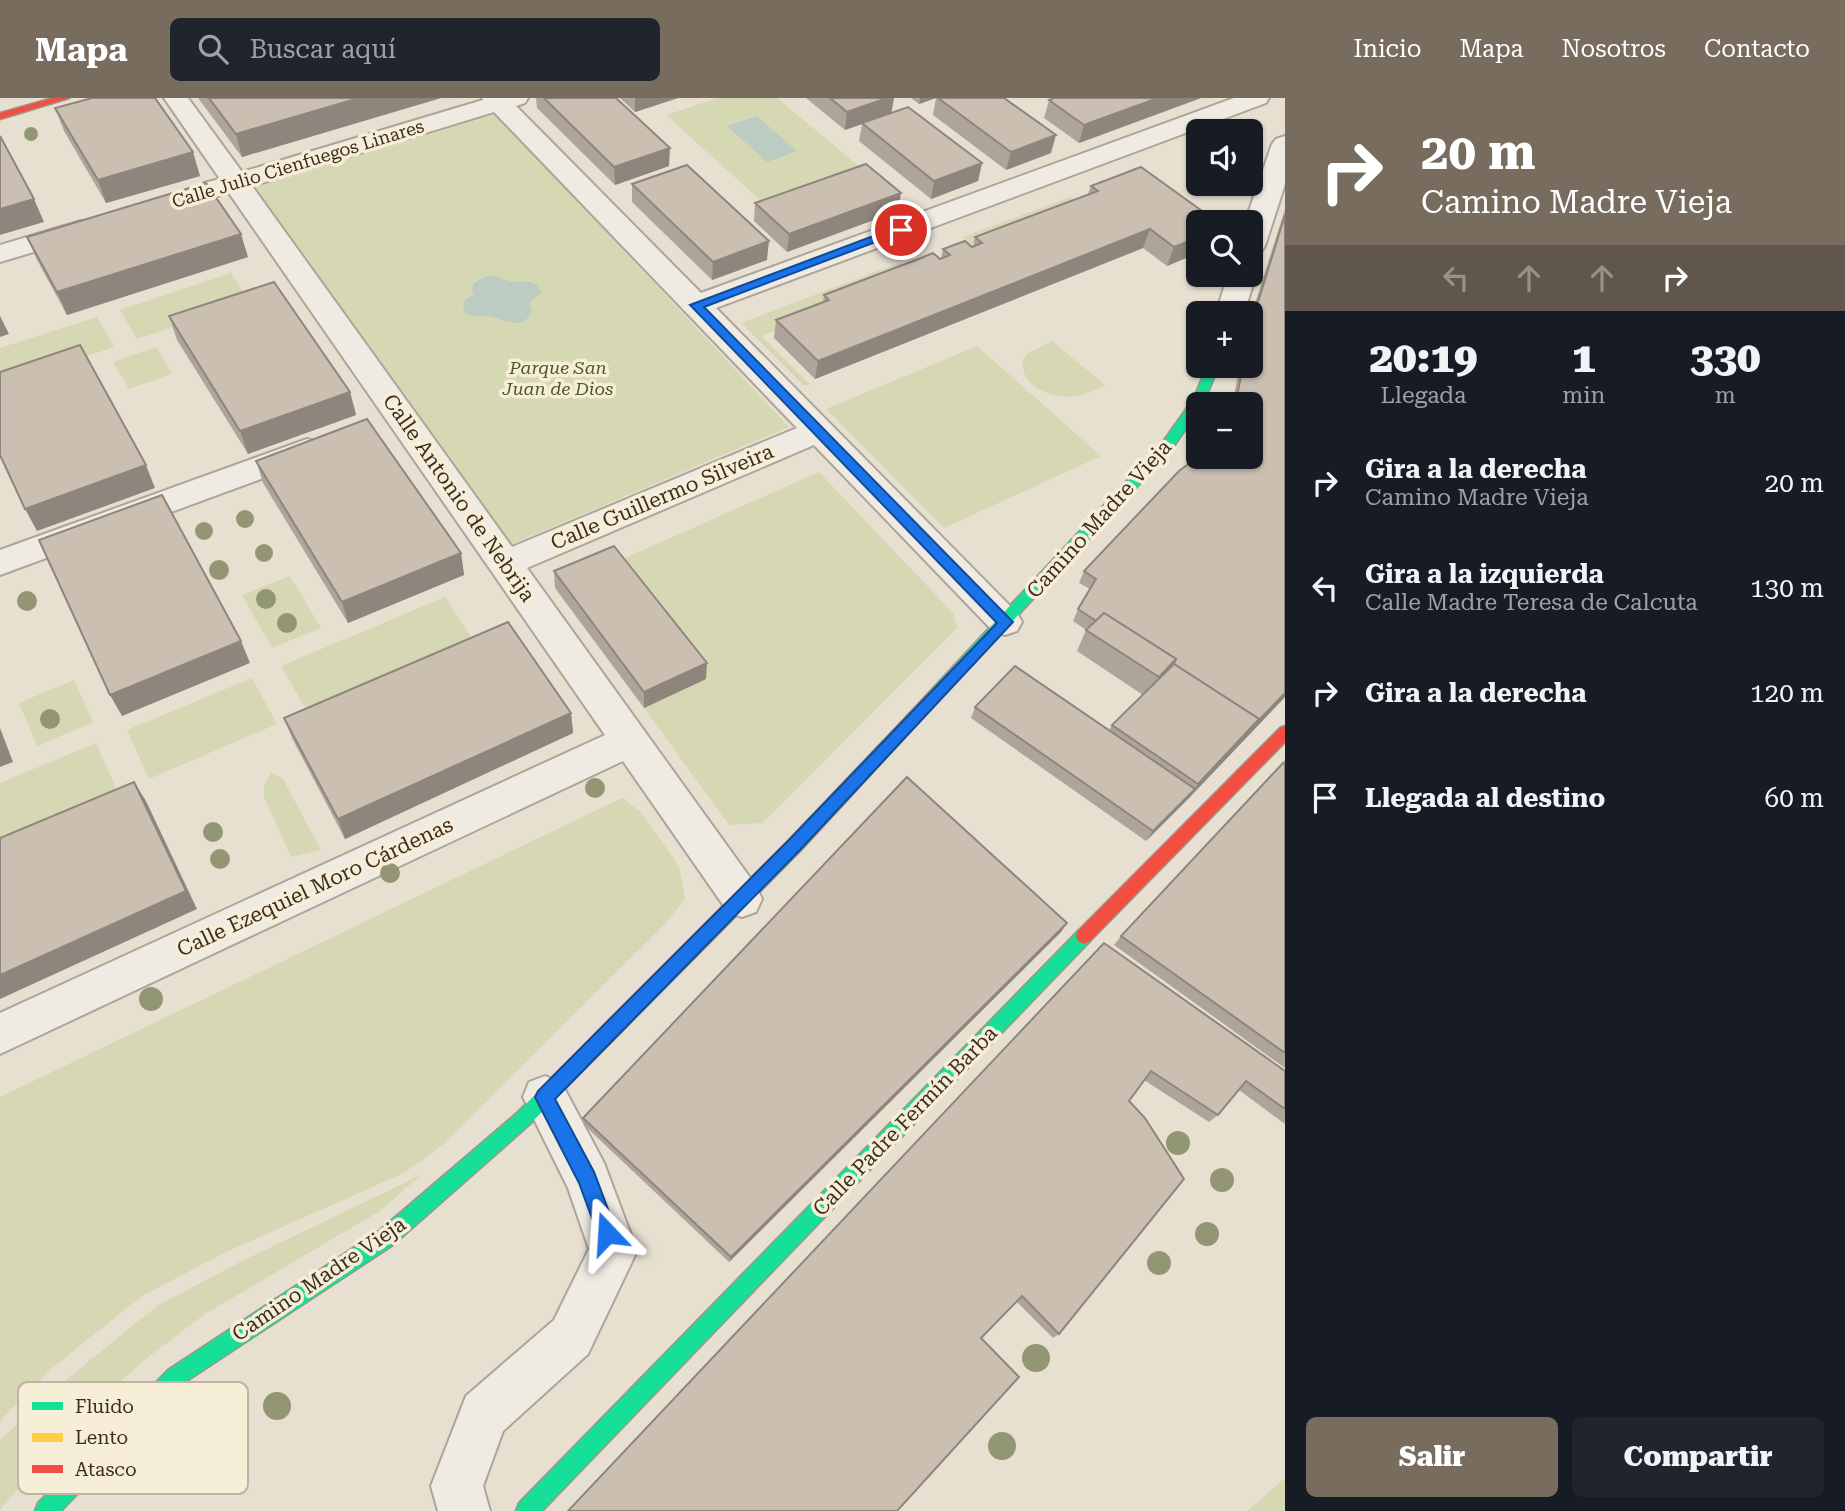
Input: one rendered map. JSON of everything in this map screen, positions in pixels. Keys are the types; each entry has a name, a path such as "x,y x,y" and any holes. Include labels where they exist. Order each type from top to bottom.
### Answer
{"main road":[{"path":"0,116 64,98"},
{"name":"Camino Madre Vieja","path":"170,1382 386,1238 545,1097 743,899 1005,622 1167,446 1200,399 1208,378"},
{"name":"Calle Padre Fermín Barba","path":"527,1511 1285,732"},
{"name":"Camino Madre Vieja","path":"46,1511 62,1494"}],"street":[{"name":"Calle Antonio de Nebrija","path":"176,98 743,899"},
{"name":"Calle Julio Cienfuegos Linares","path":"187,197 503,100"},
{"path":"503,100 696,305 1005,622"},
{"path":"696,305 1268,102"},
{"path":"1263,211 1285,144"},
{"path":"0,254 107,221"},
{"path":"370,427 400,416"},
{"name":"Calle Guillermo Silveira","path":"505,563 819,431"},
{"path":"0,563 335,440"},
{"name":"Calle Ezequiel Moro Cárdenas","path":"0,1034 631,740"},
{"path":"464,1511 457,1486 484,1414 571,1336 614,1251 587,1179 545,1097"}],"green space":[{"path":"718,98 777,98 859,166 760,200 666,115"},
{"name":"Parque San Juan de Dios","path":"496,114 789,427 512,544 255,188"},
{"path":"1070,197 1088,210 981,252 963,237"},
{"path":"901,262 917,276 762,336 810,384 804,386 741,323"},
{"path":"231,273 250,302 137,339 120,310"},
{"path":"97,317 114,347 0,385 0,348"},
{"path":"1052,341 1105,385 1069,397 1049,394 1033,385 1023,370 1023,360 1027,354"},
{"path":"977,346 1101,456 944,528 826,409"},
{"path":"156,347 172,374 129,389 113,362"},
{"path":"819,472 953,613 957,628 763,823 729,825 644,708 706,679 614,563"},
{"path":"290,576 321,628 272,648 242,595"},
{"path":"445,597 473,640 307,711 281,666"},
{"path":"252,678 277,724 149,779 127,730"},
{"path":"74,680 93,722 37,746 19,703"},
{"path":"96,743 118,793 0,843 0,783"},
{"path":"271,772 283,779 321,850 291,857 264,797 264,785"},
{"path":"622,798 641,812 679,866 685,898 666,923 445,1143 404,1173 226,1252 142,1296 53,1367 38,1382 18,1382 18,1403 0,1421 0,1097"},
{"path":"421,1175 380,1211 205,1314 120,1382 64,1382 157,1306 244,1260"},
{"path":"18,1424 18,1489 0,1510 0,1440"},
{"path":"1285,1478 1285,1511 1247,1511"}],"shaded area":[{"path":"757,116 797,151 767,162 727,126"},
{"path":"487,276 514,282 530,282 538,286 541,293 529,303 532,310 529,317 520,323 514,323 465,313 463,305 466,299 474,295 474,283"}],"building":[{"path":"92,98 155,98 193,152 98,180 55,108"},
{"path":"209,98 359,98 236,134"},
{"path":"544,98 616,98 670,148 614,167"},
{"path":"830,98 887,98 847,112"},
{"path":"938,98 1004,98 1056,135 1011,152"},
{"path":"1158,98 1084,125 1049,100"},
{"path":"908,107 982,163 934,181 862,123"},
{"path":"0,136 34,199 0,209"},
{"path":"866,164 901,193 789,234 755,203"},
{"path":"687,165 769,241 713,262 632,184"},
{"path":"1141,167 1201,210 1186,210 1186,242 1174,247 1150,229 818,361 776,320 829,300 824,295 933,253 940,259 950,255 943,249 965,241 972,247 982,243 975,237 1098,191 1091,186"},
{"path":"206,183 241,234 57,292 27,237"},
{"path":"1285,215 1285,693 1255,724 1259,719 1174,664 1176,659 1104,613 1096,621 1078,609 1096,579 1084,571 1179,471 1186,466 1186,469 1263,469 1263,392 1238,392 1241,378 1263,378 1263,301 1258,301"},
{"path":"274,282 350,392 240,431 169,316"},
{"path":"80,345 146,465 25,509 0,455 0,372"},
{"path":"367,419 461,553 342,602 256,461"},
{"path":"162,495 241,641 110,695 39,540"},
{"path":"614,546 707,663 644,692 554,571"},
{"path":"1104,613 1176,659 1159,677 1086,630"},
{"path":"508,622 571,713 338,819 284,718"},
{"path":"1174,664 1259,719 1198,784 1112,725"},
{"path":"1015,666 1195,789 1153,831 975,707"},
{"path":"1283,763 1285,764 1285,1053 1121,936"},
{"path":"907,777 1067,923 731,1257 583,1118"},
{"path":"134,782 186,891 0,975 0,838"},
{"path":"1104,943 1285,1071 1285,1109 1246,1081 1218,1115 1151,1071 1129,1101 1145,1118 1184,1179 1059,1334 1022,1296 981,1338 1019,1377 897,1511 568,1511"}],"traffic: fast":[{"path":"913,719 1167,446 1200,399 1208,378"},
{"path":"527,1511 1084,936"},
{"path":"170,1382 386,1238 523,1119 616,1025"},
{"path":"46,1511 62,1494"}],"traffic: slow":[{"path":"616,1025 795,845 913,719"}],"traffic: jam":[{"path":"0,116 64,98"},
{"path":"1084,936 1285,732"}],"route":[{"path":"607,1233 587,1179 545,1097 743,899 1005,622 696,305 901,230"}]}
